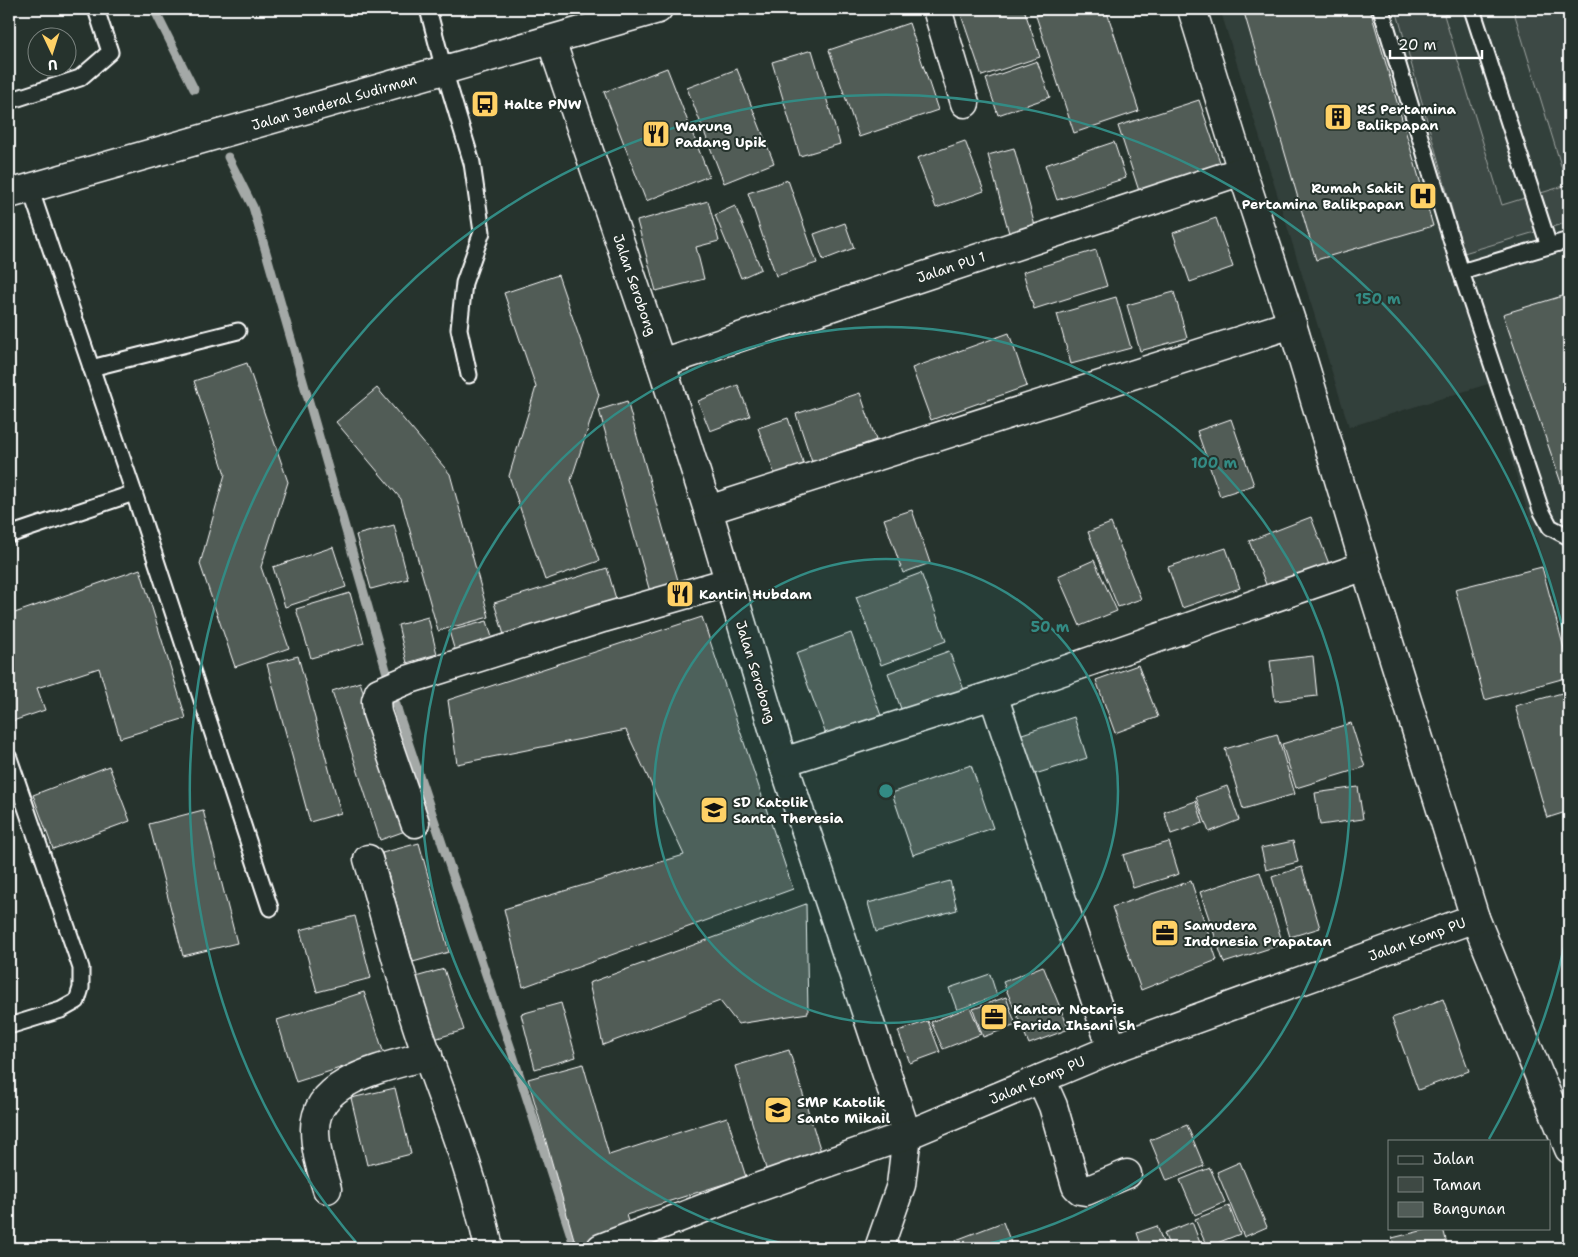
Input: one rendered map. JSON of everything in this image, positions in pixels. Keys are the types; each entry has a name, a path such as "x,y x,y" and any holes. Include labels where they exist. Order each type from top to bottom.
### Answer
{"main road":[{"name":"Jalan Jenderal Sudirman","path":"20,191 551,40 597,17 658,9"},
{"path":"937,9 965,103"},
{"path":"1192,9 1292,324 1475,918 1563,1114 1569,1149"},
{"name":"Jalan Serobong","path":"551,40 661,363 708,510 783,762 907,1135 901,1185 879,1248"},
{"name":"Jalan PU 1","path":"661,363 1242,171"},
{"path":"708,510 1292,324"},
{"path":"783,762 993,695 1365,566"},
{"path":"414,823 377,713 376,701 379,692 407,680 603,618 729,582"},
{"path":"993,695 1112,1049"},
{"path":"368,860 413,1013 467,1164 482,1212 489,1248"},
{"name":"Jalan Komp PU","path":"601,1248 752,1190 907,1135 1112,1049 1475,918"},
{"path":"327,1189 316,1154 315,1128 319,1109 333,1091 357,1077 428,1056"},
{"path":"1040,1079 1053,1106 1076,1186 1080,1190 1086,1191 1127,1174"}],"lane":[{"path":"9,101 80,78 110,52 96,9"},
{"path":"428,9 472,163 482,232 464,283 459,329 469,375"},
{"path":"1381,9 1460,272 1541,510 1550,527 1569,537"},
{"path":"1472,9 1549,246"},
{"path":"20,191 91,368 270,908"},
{"path":"1460,272 1569,240"},
{"path":"91,368 238,331"},
{"path":"9,535 134,494"},
{"path":"9,758 81,968 81,988 77,1001 61,1010 9,1026"}],"shaded area":[{"name":"Rumah Sakit Pertamina Balikpapan","path":"1220,9 1569,9 1569,646 1488,384 1349,427"}],"green space":[{"path":"1396,9 1464,9 1444,15 1502,205 1567,185 1513,9 1569,9 1569,222 1464,253"}],"building":[{"path":"959,9 1024,9 1040,57 982,76"},
{"path":"1057,9 1106,9 1139,111 1074,133 1036,16"},
{"name":"RS Pertamina Balikpapan","path":"1243,9 1370,9 1433,226 1316,260"},
{"path":"909,23 938,110 859,137 829,50"},
{"path":"812,50 840,144 800,156 772,62"},
{"path":"1037,61 1050,97 998,115 986,79"},
{"name":"Warung Padang Upik","path":"667,68 709,176 646,201 604,92"},
{"path":"737,69 774,163 724,183 687,88"},
{"path":"1199,100 1221,165 1139,191 1118,126"},
{"path":"965,141 984,191 936,208 917,158"},
{"path":"1114,142 1126,178 1057,200 1045,165"},
{"path":"1014,148 1035,226 1009,233 988,155"},
{"path":"788,180 817,263 776,276 748,193"},
{"path":"708,201 719,241 696,247 704,279 656,291 637,221"},
{"path":"735,206 761,269 741,278 715,215"},
{"path":"1216,218 1233,267 1190,282 1173,233"},
{"path":"845,223 854,248 823,260 814,234"},
{"path":"1096,250 1107,286 1034,309 1023,272"},
{"path":"558,275 599,395 571,480 599,561 545,580 509,476 536,387 504,293"},
{"path":"1174,292 1187,338 1140,351 1127,305"},
{"path":"1569,294 1569,506 1503,314"},
{"path":"1116,297 1131,348 1071,364 1057,314"},
{"path":"1009,333 1027,386 931,420 912,368"},
{"path":"247,363 288,482 261,567 289,648 235,667 200,564 225,474 194,381"},
{"path":"738,385 750,416 710,431 698,401"},
{"path":"377,388 450,474 489,617 438,631 401,499 336,422"},
{"path":"860,393 876,440 812,462 796,414"},
{"path":"627,401 679,584 650,592 599,410"},
{"path":"788,418 804,465 775,475 758,428"},
{"path":"1231,419 1254,485 1220,496 1197,431"},
{"path":"912,510 930,563 903,573 884,519"},
{"path":"1311,517 1331,569 1269,592 1249,541"},
{"path":"1111,523 1141,599 1118,607 1088,532"},
{"path":"394,525 408,579 371,589 356,535"},
{"path":"333,547 346,587 285,607 273,567"},
{"path":"1226,548 1240,588 1182,608 1168,567"},
{"path":"1094,560 1117,611 1080,626 1058,576"},
{"path":"1542,567 1569,667 1569,677 1485,700 1455,589"},
{"path":"607,568 618,606 506,641 494,603"},
{"path":"140,569 186,718 120,738 99,668 37,688 45,710 10,722 9,615"},
{"path":"921,573 946,641 881,665 856,597"},
{"path":"350,593 364,643 311,658 296,609"},
{"path":"428,617 437,654 407,663 398,625"},
{"name":"SD Katolik Santa Theresia","path":"702,617 793,889 523,987 504,909 684,855 626,730 457,764 448,700"},
{"path":"487,621 494,644 456,655 449,631"},
{"path":"851,633 883,721 828,740 796,653"},
{"path":"949,651 966,695 904,717 888,673"},
{"path":"298,656 341,813 310,822 267,664"},
{"path":"1313,656 1317,696 1275,701 1270,661"},
{"path":"1138,665 1158,717 1115,733 1096,680"},
{"path":"360,682 408,830 380,840 332,691"},
{"path":"1569,691 1569,811 1547,818 1515,706"},
{"path":"1074,717 1087,758 1032,775 1019,735"},
{"path":"1351,723 1365,767 1296,788 1282,744"},
{"path":"1277,734 1295,794 1243,809 1225,749"},
{"path":"971,765 993,828 913,855 892,793"},
{"path":"109,766 130,821 53,849 33,795"},
{"path":"1227,786 1239,820 1209,832 1196,797"},
{"path":"1358,787 1363,819 1320,825 1315,793"},
{"path":"1196,801 1203,823 1171,834 1164,812"},
{"path":"203,810 237,943 183,956 149,824"},
{"path":"1293,841 1298,862 1266,870 1261,848"},
{"path":"1169,842 1179,874 1133,888 1123,855"},
{"path":"419,843 449,952 413,962 382,853"},
{"path":"1302,867 1320,928 1290,937 1272,877"},
{"path":"1260,872 1283,944 1224,963 1200,892"},
{"path":"950,881 957,910 876,932 868,903"},
{"name":"Samudera Indonesia Prapatan","path":"1191,881 1217,960 1141,990 1112,907"},
{"path":"806,904 808,1013 738,1024 720,1001 603,1045 589,983"},
{"path":"355,916 371,978 317,992 300,930"},
{"path":"1043,966 1069,1029 1029,1044 1003,982"},
{"path":"444,969 464,1030 431,1040 412,978"},
{"path":"990,974 997,996 957,1010 949,988"},
{"path":"364,992 384,1054 296,1082 277,1020"},
{"name":"Kantor Notaris Farida Ihsani Sh","path":"1006,997 1016,1025 983,1037 973,1009"},
{"path":"1443,999 1469,1071 1418,1090 1392,1018"},
{"path":"561,1003 576,1057 535,1069 521,1014"},
{"path":"970,1007 981,1034 943,1049 931,1022"},
{"path":"928,1021 940,1052 910,1063 898,1031"},
{"name":"SMP Katolik Santo Mikail","path":"789,1050 822,1155 767,1172 735,1066"},
{"path":"583,1064 609,1155 727,1117 746,1177 626,1215 631,1231 576,1246 528,1079"},
{"path":"395,1088 411,1154 367,1165 351,1098"},
{"path":"1187,1125 1204,1166 1167,1181 1150,1140"},
{"path":"1240,1162 1267,1227 1244,1237 1217,1172"},
{"path":"1210,1168 1225,1202 1195,1215 1180,1180"},
{"path":"1229,1206 1240,1234 1207,1247 1195,1219"},
{"path":"1003,1222 1013,1248 960,1248 956,1240"},
{"path":"1192,1222 1202,1248 1170,1248 1164,1233"},
{"path":"1157,1226 1165,1248 1142,1248 1137,1233"},
{"path":"1425,1230 1444,1230 1448,1248 1395,1248 1392,1238"}],"waterway":[{"path":"154,9 194,89"},
{"path":"228,157 253,207 399,715 512,1052 575,1248"}],"place":[{"name":"Halte PNW","path":"485,104"},
{"name":"RS Pertamina Balikpapan","path":"1338,117"},
{"name":"Warung Padang Upik","path":"656,134"},
{"name":"Rumah Sakit Pertamina Balikpapan","path":"1423,196"},
{"name":"Kantin Hubdam","path":"680,594"},
{"name":"SD Katolik Santa Theresia","path":"714,810"},
{"name":"Samudera Indonesia Prapatan","path":"1165,933"},
{"name":"Kantor Notaris Farida Ihsani Sh","path":"994,1017"},
{"name":"SMP Katolik Santo Mikail","path":"778,1110"}]}
